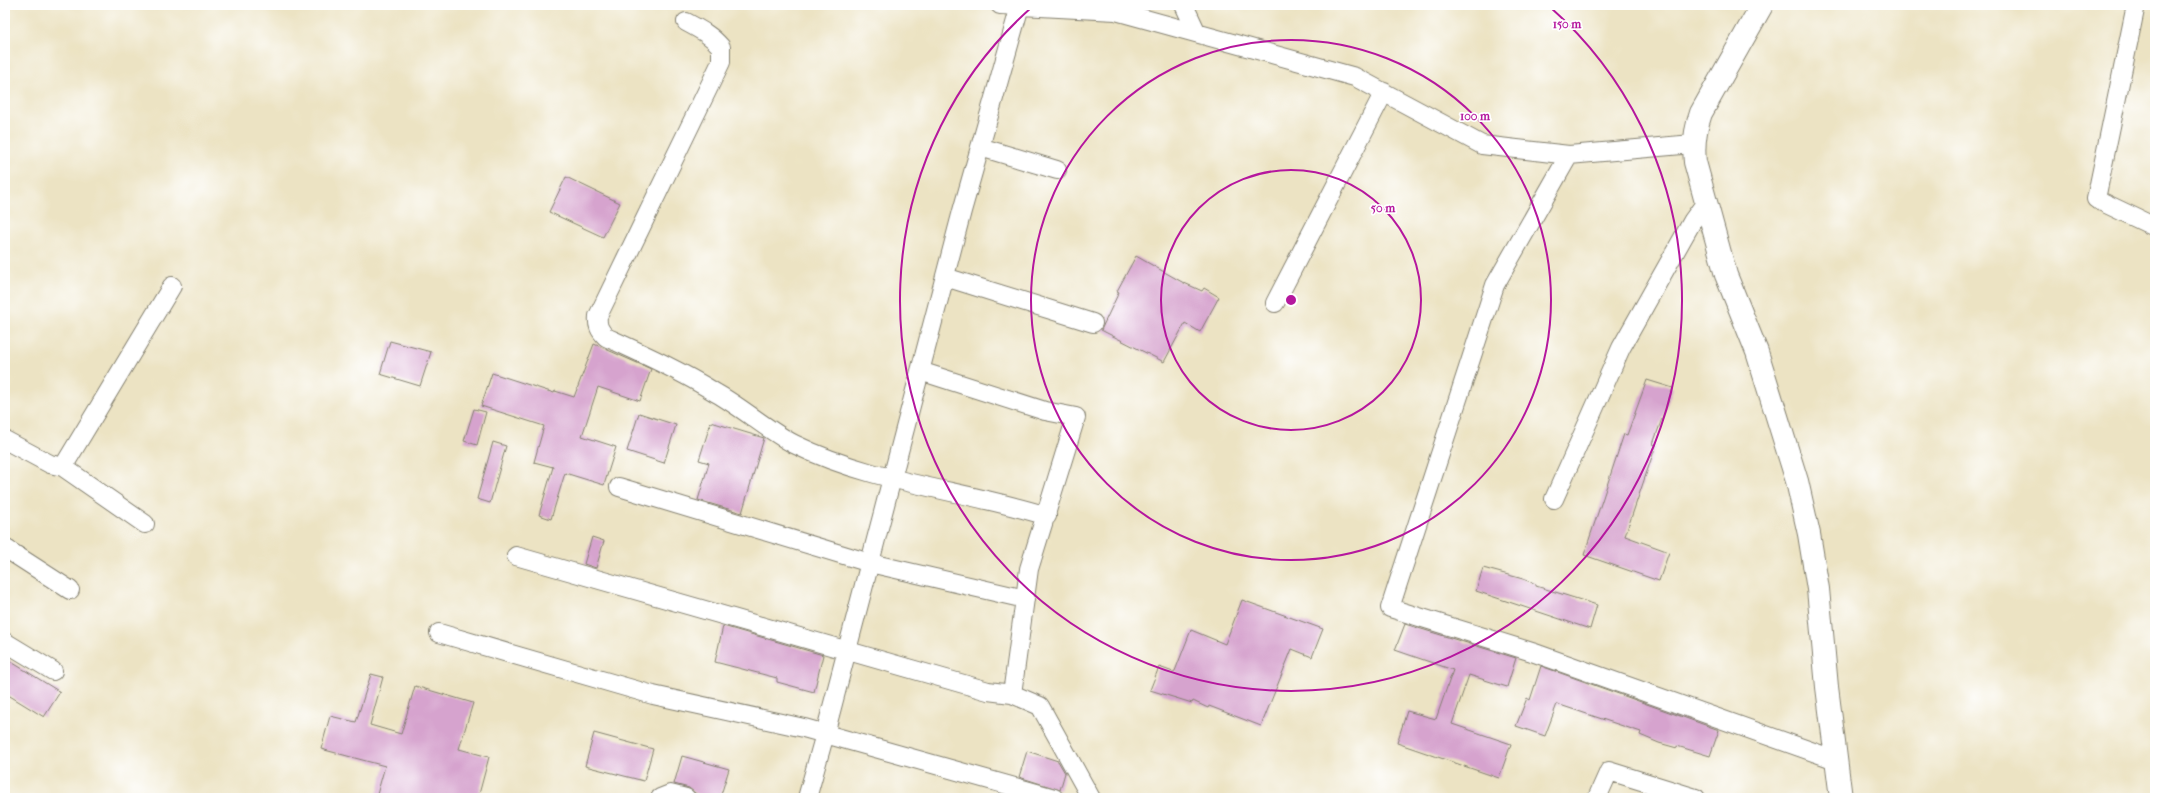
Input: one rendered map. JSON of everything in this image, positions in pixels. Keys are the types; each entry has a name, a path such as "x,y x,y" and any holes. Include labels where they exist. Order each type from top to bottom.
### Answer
{"street":[{"path":"1000,5 1116,11 1355,77 1482,145 1569,155 1693,144"},
{"path":"1184,5 1197,33"},
{"path":"1762,5 1701,113 1693,144 1706,202 1726,275 1757,352 1797,481 1809,534 1818,589 1827,687 1841,798"},
{"path":"2136,5 2096,199 2155,227"},
{"path":"807,798 945,277 1020,6"},
{"path":"686,22 709,35 717,42 721,47 721,62 598,316 597,324 600,331 606,337 676,370 716,392 795,444 826,457 892,478 1022,508 1047,516"},
{"path":"1275,303 1384,92"},
{"path":"980,147 1057,170"},
{"path":"1569,155 1495,286 1390,608 1532,652 1836,760"},
{"path":"1554,499 1621,348 1693,220 1706,202"},
{"path":"945,277 1093,323"},
{"path":"63,467 172,286"},
{"path":"920,372 1045,411 1076,417 1030,569 1012,694"},
{"path":"5,440 50,464 63,467 146,524"},
{"path":"619,487 870,563 1025,599"},
{"path":"5,548 70,590"},
{"path":"516,556 988,691 1012,694 1040,706 1091,798"},
{"path":"439,633 653,695 825,734 1054,798"},
{"path":"5,642 53,671"},
{"path":"1597,798 1609,771 1696,798"},
{"path":"660,798 670,794 686,798"}],"building":[{"path":"566,177 620,203 603,237 549,212"},
{"path":"1136,256 1182,282 1202,291 1204,288 1219,297 1200,332 1185,323 1164,362 1101,330 1119,292 1117,291"},
{"path":"390,341 431,352 420,386 380,374"},
{"path":"594,344 651,369 640,401 598,387 582,436 616,447 604,485 565,473 551,519 539,515 553,467 534,462 544,426 481,406 492,373 554,393 555,391 574,397"},
{"path":"1647,380 1673,388 1653,444 1656,445 1625,536 1669,552 1659,581 1584,555 1624,434 1627,435"},
{"path":"474,409 486,412 477,445 464,441"},
{"path":"639,413 676,425 664,463 627,451"},
{"path":"711,422 764,438 742,513 698,500 709,463 699,460"},
{"path":"493,442 506,446 490,503 477,499"},
{"path":"592,537 604,541 596,568 584,564"},
{"path":"1483,568 1523,579 1536,584 1536,586 1597,605 1590,629 1476,591"},
{"path":"1242,600 1323,629 1312,657 1292,649 1261,726 1209,706 1208,708 1193,701 1192,703 1150,690 1159,667 1173,672 1175,671 1191,630 1225,644"},
{"path":"1405,624 1516,658 1507,687 1469,675 1452,724 1511,744 1499,778 1397,743 1407,711 1436,719 1453,670 1395,650"},
{"path":"723,626 823,655 814,692 777,682 777,678 715,662"},
{"path":"5,658 60,692 44,717 5,693"},
{"path":"1541,666 1719,730 1710,756 1677,746 1677,748 1659,743 1640,735 1641,732 1557,704 1545,736 1516,726 1527,698 1530,700"},
{"path":"371,674 383,677 370,725 401,734 415,686 473,703 459,749 489,757 478,798 376,798 385,766 321,749 330,716 356,722"},
{"path":"594,733 653,749 644,781 585,766"},
{"path":"1027,751 1058,761 1065,773 1060,790 1019,777"},
{"path":"682,756 729,769 720,798 709,798 696,794 689,788 674,784"}]}
